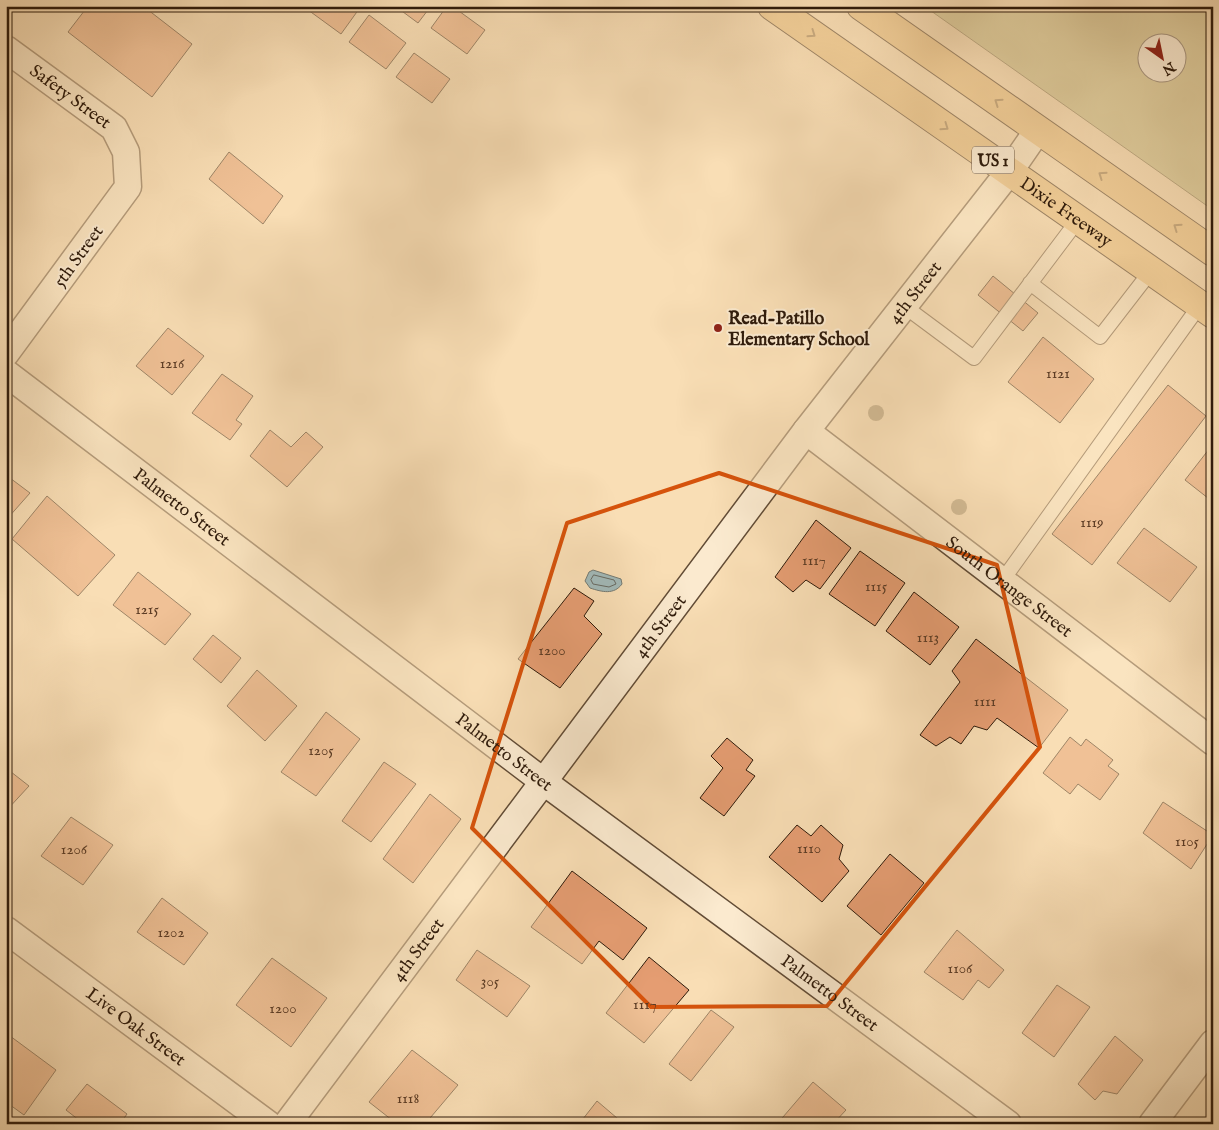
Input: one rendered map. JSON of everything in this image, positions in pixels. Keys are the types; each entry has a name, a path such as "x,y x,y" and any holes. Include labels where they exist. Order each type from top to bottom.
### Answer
{"main road":[{"name":"Dixie Freeway","path":"772,6 1206,310"},
{"path":"860,6 1213,252"}],"street":[{"name":"Safety Street","path":"6,49 114,128 126,152"},
{"name":"4th Street","path":"287,1124 806,431 1009,172 1038,130"},
{"name":"5th Street","path":"6,353 128,187 126,152"},
{"name":"Palmetto Street","path":"6,373 544,782 1008,1124"},
{"name":"South Orange Street","path":"806,431 1213,742"},
{"name":"Live Oak Street","path":"6,930 268,1124"},
{"path":"1152,1124 1213,1043"}],"lane":[{"path":"904,306 974,358 1078,220"},
{"path":"1030,283 1100,337 1151,271"},
{"path":"1002,581 1206,310"}],"highlighted area":[{"path":"719,473 997,565 1040,747 827,1006 651,1007 472,828 567,523"}],"shaded area":[{"path":"924,6 1213,6 1213,210"}],"water":[{"path":"593,570 621,579 622,584 612,591 590,588 585,581 589,572"}],"building":[{"path":"88,6 143,6 192,44 152,97 68,32"},
{"path":"355,6 359,9 341,34 304,7"},
{"path":"395,6 431,6 418,23"},
{"path":"447,6 452,6 485,30 467,54 431,28"},
{"path":"369,15 406,43 386,69 349,42"},
{"path":"414,53 450,79 432,103 396,77"},
{"path":"229,152 283,196 263,224 209,179"},
{"path":"993,276 1038,313 1023,331 978,295"},
{"path":"168,328 204,356 172,395 136,366"},
{"path":"1043,337 1094,379 1060,423 1008,382"},
{"path":"222,374 253,396 236,420 242,424 230,440 192,413"},
{"path":"1168,385 1206,416 1092,565 1052,534"},
{"path":"270,430 291,447 306,432 323,447 287,487 250,456"},
{"path":"1213,444 1213,502 1185,480"},
{"path":"6,475 30,493 7,519 6,518"},
{"path":"47,496 115,555 78,596 12,539"},
{"path":"816,520 851,548 820,589 806,580 793,592 775,577"},
{"path":"1144,528 1197,567 1170,602 1117,563"},
{"path":"860,551 905,583 875,626 829,594"},
{"path":"138,572 191,614 165,645 113,605"},
{"path":"574,588 594,601 584,616 602,634 560,688 518,659"},
{"path":"914,592 959,627 930,665 886,631"},
{"path":"213,635 241,658 221,683 193,659"},
{"path":"976,639 1068,710 1039,748 997,718 987,730 974,726 961,744 950,737 936,746 920,735 960,682 952,671"},
{"path":"257,670 297,706 265,741 227,706"},
{"path":"326,712 360,739 316,796 281,772"},
{"path":"1070,737 1081,746 1086,739 1113,760 1108,766 1119,774 1100,800 1078,784 1070,794 1043,773"},
{"path":"727,738 753,760 746,770 755,776 724,816 700,798 723,768 711,756"},
{"path":"384,762 416,784 371,842 342,821"},
{"path":"6,768 29,786 6,811"},
{"path":"430,794 461,819 413,883 383,859"},
{"path":"1163,802 1213,835 1191,869 1143,833"},
{"path":"71,817 113,845 83,885 41,856"},
{"path":"797,825 811,836 821,825 843,845 839,859 849,871 822,902 769,857"},
{"path":"890,854 924,883 881,935 847,906"},
{"path":"572,871 647,928 623,960 599,941 582,964 531,927"},
{"path":"162,898 208,933 184,965 137,932"},
{"path":"957,930 1004,970 989,988 978,980 963,1000 924,972"},
{"path":"477,950 530,986 507,1017 456,980"},
{"path":"649,957 689,990 644,1043 606,1013"},
{"path":"272,958 327,998 291,1047 236,1005"},
{"path":"1057,985 1090,1007 1054,1057 1022,1033"},
{"path":"711,1010 734,1027 691,1081 669,1064"},
{"path":"6,1033 56,1070 24,1115 6,1102"},
{"path":"1115,1036 1143,1060 1117,1094 1103,1091 1095,1100 1078,1084"},
{"path":"412,1050 458,1085 425,1124 397,1124 369,1102"},
{"path":"813,1082 846,1110 833,1124 777,1124"},
{"path":"87,1084 127,1114 120,1124 84,1124 66,1110"},
{"path":"597,1101 624,1124 579,1124"}],"place":[{"name":"Read-Patillo Elementary School","path":"718,328"}]}
